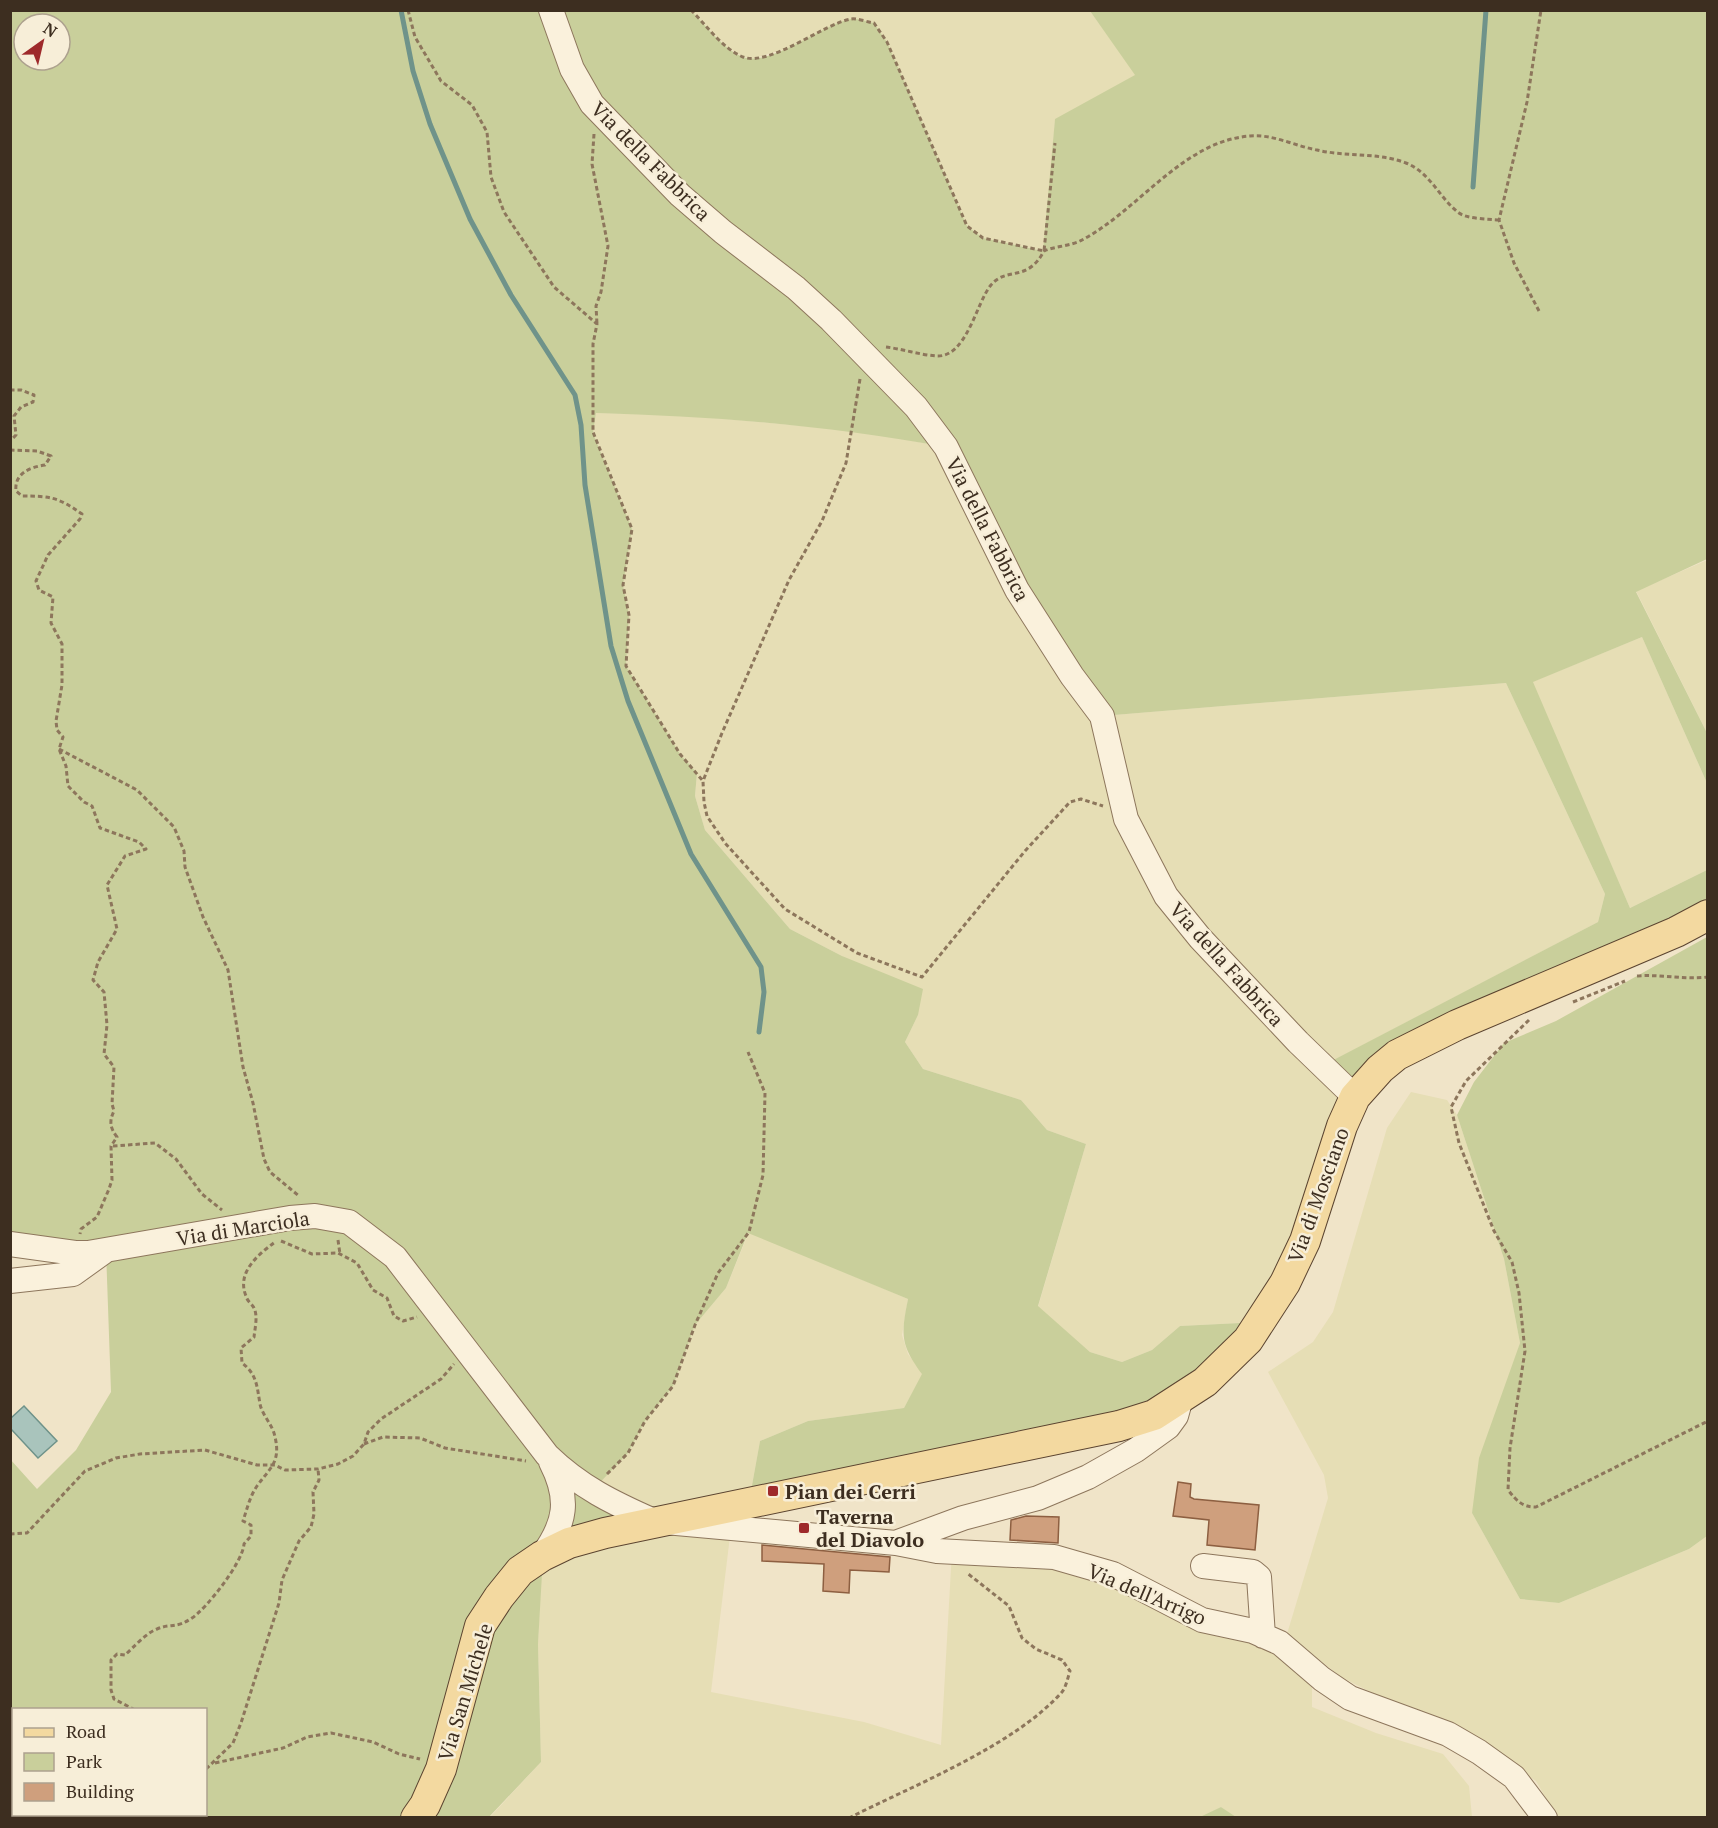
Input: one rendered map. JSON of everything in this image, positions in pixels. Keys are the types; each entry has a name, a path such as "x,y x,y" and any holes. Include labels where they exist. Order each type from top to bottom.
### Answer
{"main road":[{"name":"Via di Mosciano","path":"654,1521 1119,1426 1154,1415 1205,1382 1248,1340 1285,1283 1305,1241 1342,1126 1355,1097 1397,1055 1457,1025 1676,932 1707,915"},
{"name":"Via San Michele","path":"416,1818 425,1805 441,1769 480,1626 499,1597 520,1571 569,1543 654,1521"}],"street":[{"name":"Via della Fabbrica","path":"551,10 572,69 592,104 680,195 723,232 796,288 865,353 916,407 946,447 1017,590 1072,676 1102,716 1126,819 1166,896 1200,938 1298,1042 1355,1097"},
{"name":"Via di Marciola","path":"10,1244 75,1253 315,1216 349,1222 368,1234 394,1257 547,1455 570,1477 592,1491 654,1521"},
{"path":"10,1281 73,1274 106,1250"},
{"path":"896,1543 963,1518 1038,1498 1088,1477 1136,1450 1168,1427 1176,1416 1181,1398"},
{"name":"Via di Marciola","path":"543,1556 556,1537 561,1523 564,1497 560,1480 547,1455"},
{"name":"Via dell'Arrigo","path":"654,1521 896,1543 937,1551 1054,1557 1113,1574 1202,1620 1263,1636 1280,1643 1322,1679 1350,1698 1448,1734 1479,1752 1514,1777 1545,1818"},
{"path":"1203,1566 1253,1572 1259,1577 1263,1636"}],"path":[{"path":"408,10 415,37 441,81 472,105 487,132 491,177 504,212 554,287 597,324"},
{"path":"691,10 727,47 752,59 776,53 852,18 874,23 887,42 967,226 983,238 1044,251 1080,241 1116,218 1160,181 1216,142 1251,136 1280,139 1318,151 1362,153 1406,163 1428,176 1460,214 1499,220"},
{"path":"1539,311 1514,262 1499,220 1527,102 1540,10"},
{"path":"592,104 595,117 592,164 608,246 601,292 596,306 597,324 592,356 593,432 632,529 623,585 629,615 626,666 680,754 703,781"},
{"path":"1055,142 1044,251 1037,263 1025,272 1000,278 991,285 969,329 955,349 939,356 883,346 865,353 846,463 822,521 789,579 767,627 703,781 707,816 725,843 785,909 857,954 922,977 1025,851 1070,802 1081,799 1105,807 1126,819"},
{"path":"10,390 21,390 34,395 33,402 21,407 14,416 16,435 10,441"},
{"path":"10,450 37,451 51,456 45,465 29,468 15,484 16,491 22,496 40,494 65,502 82,514 48,555 36,581 39,590 53,597 51,623 62,644 62,685 56,713 57,730 63,737 59,749 66,766 68,786 84,802 92,806 100,828 139,842 146,849 124,856 108,885 117,929 93,974 93,980 104,992 107,1025 104,1054 114,1068 112,1104 114,1111 111,1118 112,1130 117,1137 111,1146 110,1189 97,1217 81,1229 75,1253"},
{"path":"59,749 137,790 174,827 184,851 185,867 203,917 228,970 243,1067 254,1103 256,1132 264,1159 270,1172 303,1200 315,1216"},
{"path":"1572,1002 1581,1001 1637,975 1660,975 1686,979 1707,977"},
{"path":"1533,994 1544,1003 1507,1043 1466,1080 1451,1107 1459,1143 1494,1231 1512,1262 1519,1293 1525,1351 1510,1448 1508,1490 1517,1501 1526,1507 1536,1507 1707,1421"},
{"path":"592,1491 628,1453 645,1421 673,1386 694,1325 718,1273 748,1232 763,1175 765,1093 748,1052"},
{"path":"111,1146 154,1143 176,1159 202,1194 237,1227"},
{"path":"131,1708 114,1699 111,1690 111,1660 117,1654 125,1655 153,1630 177,1627 205,1607 244,1552 244,1544 251,1536 251,1525 243,1521 250,1499 256,1486 275,1465 276,1439 260,1406 260,1390 249,1368 242,1364 241,1348 254,1336 256,1323 256,1311 245,1296 246,1275 254,1257 278,1240 312,1254 338,1253 357,1263 373,1290 387,1298 394,1316 403,1322 423,1316 435,1309"},
{"path":"10,1534 27,1533 85,1472 116,1458 205,1450 257,1465 275,1465 285,1470 318,1469 338,1464 354,1456 364,1444 368,1432 381,1419 441,1379 467,1349"},
{"path":"364,1444 383,1437 420,1438 446,1448 524,1462 547,1455"},
{"path":"207,1768 233,1743 241,1723 279,1603 282,1580 299,1541 311,1527 314,1514 313,1492 319,1480 318,1469"},
{"path":"849,1818 982,1752 1034,1716 1064,1690 1070,1671 1062,1660 1036,1649 1022,1638 1009,1606 964,1571"},
{"path":"213,1764 283,1748 307,1737 332,1733 373,1742 399,1754 429,1759 441,1769"}],"shaded area":[{"path":"691,11 1090,11 1136,75 1055,120 1044,251 983,238 967,226 887,42 874,23 751,59 727,47"},
{"path":"596,413 683,415 858,431 946,447 1102,716 1506,683 1605,894 1598,922 1323,1066 1355,1097 1260,1322 1180,1326 1152,1350 1122,1362 1090,1352 1038,1307 1086,1144 1047,1130 1021,1100 923,1069 905,1042 918,1015 842,956 790,929 705,830 695,796 697,773 680,754 626,666 629,615 623,585 632,529 593,432"},
{"path":"1707,562 1707,733 1636,591"},
{"path":"1642,637 1707,783 1707,870 1630,908 1532,682"},
{"path":"1411,1092 1447,1100 1457,1115 1504,1259 1520,1343 1472,1513 1520,1599 1559,1603 1689,1549 1707,1536 1707,1817 1557,1817 1536,1781 1504,1760 1341,1677 1287,1634 1328,1498 1324,1475 1268,1372 1313,1342 1333,1312 1387,1128"},
{"path":"749,1232 908,1299 902,1335 908,1354 923,1374 904,1408 808,1421 760,1441 749,1502 731,1528 711,1692 864,1722 941,1745 952,1551 1113,1574 1312,1670 1312,1707 1376,1733 1443,1754 1469,1786 1472,1817 1236,1818 1221,1807 1200,1818 489,1818 541,1762 538,1644 542,1556 592,1491 628,1453 645,1421 673,1386 695,1325 726,1288"}],"green space":[{"path":"11,11 691,11 729,48 743,57 755,58 782,51 839,22 851,19 874,23 887,42 967,226 983,238 1043,251 1055,119 1135,75 1090,11 1707,11 1707,559 1636,592 1707,733 1707,783 1642,637 1533,682 1630,908 1707,870 1707,915 1503,1007 1355,1097 1322,1066 1598,922 1605,894 1506,683 1102,716 946,447 859,433 772,423 596,413 593,433 632,529 623,585 629,615 626,666 680,754 697,773 695,796 705,830 790,929 842,956 923,989 918,1015 905,1042 923,1069 1021,1100 1047,1130 1086,1144 1038,1306 1090,1352 1122,1362 1152,1350 1180,1326 1260,1322 1181,1398 749,1502 760,1441 808,1421 904,1408 922,1374 910,1355 904,1339 908,1299 748,1233 726,1288 695,1325 673,1386 645,1421 628,1453 592,1491 654,1521 543,1556 538,1644 541,1762 489,1817 11,1817 10,1459 37,1489 76,1450 111,1392 106,1250 11,1244"},
{"path":"1707,937 1707,1536 1689,1549 1559,1603 1520,1599 1472,1513 1479,1458 1520,1343 1504,1259 1457,1115 1474,1082 1504,1043 1556,1021"},
{"path":"1221,1807 1236,1817 1200,1817"}],"water":[{"path":"24,1406 57,1441 38,1458 11,1429 11,1418"}],"building":[{"path":"1178,1482 1191,1484 1190,1497 1194,1499 1259,1505 1255,1550 1207,1545 1209,1520 1173,1516"},
{"path":"1026,1516 1059,1517 1058,1543 1010,1540 1011,1520"},
{"path":"762,1545 890,1557 889,1572 850,1570 849,1593 823,1591 824,1564 762,1561"}],"waterway":[{"path":"401,10 413,71 430,124 470,219 511,295 575,395 581,425 585,485 611,646 628,701 691,854 761,967 764,992 759,1032"},
{"path":"1473,187 1486,10"}],"place":[{"name":"Pian dei Cerri","path":"773,1491"},
{"name":"Taverna del Diavolo","path":"804,1528"}]}
